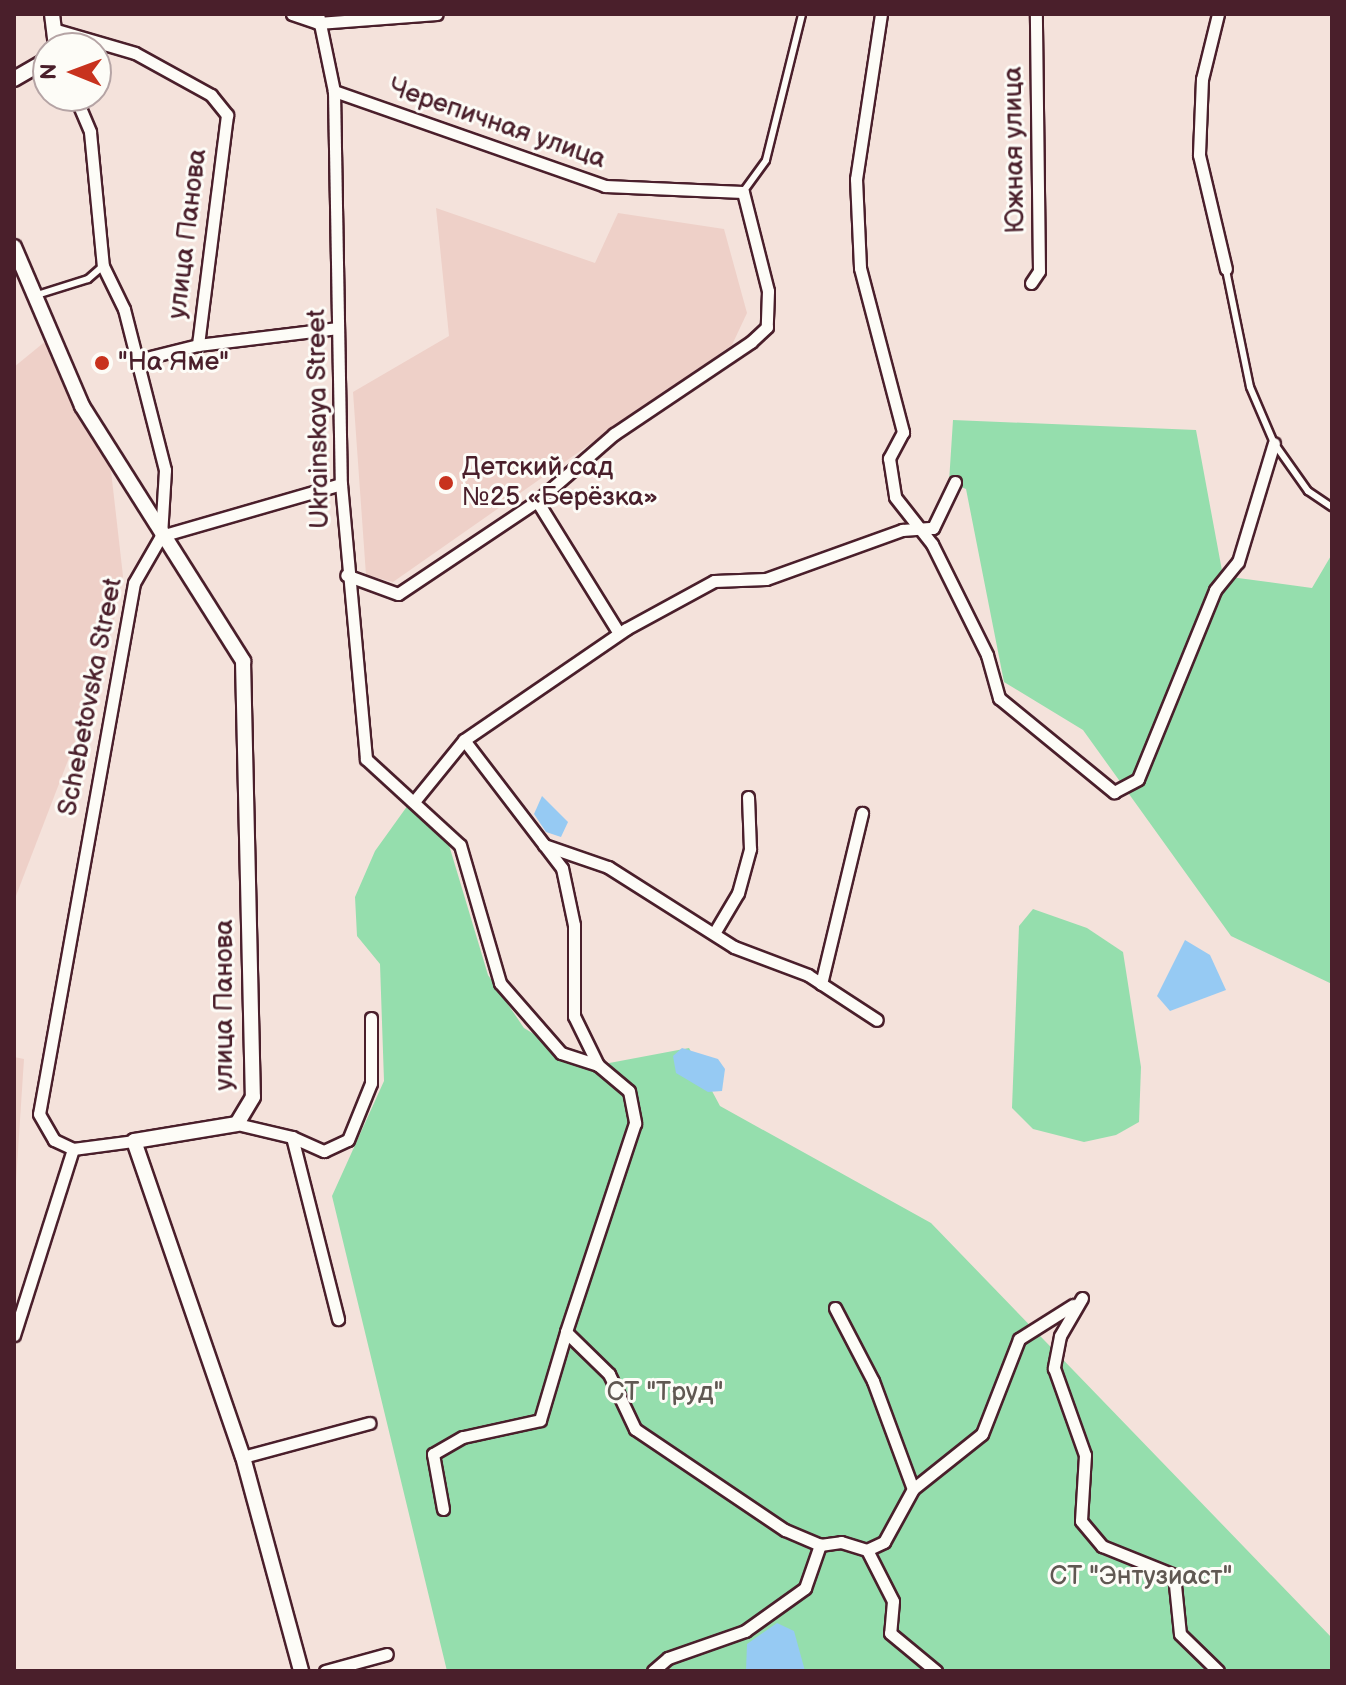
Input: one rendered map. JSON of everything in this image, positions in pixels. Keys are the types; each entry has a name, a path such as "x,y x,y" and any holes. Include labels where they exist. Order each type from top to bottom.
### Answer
{"street":[{"path":"292,14 318,19 437,14"},
{"path":"881,14 856,179 860,268 903,432 889,458 895,497 921,530 987,655 999,698 1114,792 1138,779 1215,590 1238,562 1274,443"},
{"name":"Южная улица","path":"1031,283 1039,271 1041,166 1036,14"},
{"path":"1218,14 1202,79 1199,155 1226,269"},
{"name":"Ukrainskaya Street","path":"318,19 334,91 341,484 346,575 366,759 394,790 416,799 460,845 500,983 561,1053 598,1065"},
{"name":"улица Панова","path":"53,21 135,53 211,95 227,115 198,345 138,360"},
{"path":"14,79 32,68"},
{"name":"Черепичная улица","path":"334,91 605,186 743,192"},
{"name":"Schebetovska Street","path":"73,1149 54,1140 39,1114 46,1056 134,583 161,536 165,470 138,360 103,266 90,132 82,112"},
{"path":"346,575 398,594 537,501 614,434 767,327 768,291 743,192"},
{"name":"улица Панова","path":"14,247 82,406 161,536 243,661 253,1097 237,1124 134,1141"},
{"path":"198,345 338,328"},
{"path":"416,799 464,740 619,633 714,581 766,579 902,530 933,528 955,482"},
{"path":"161,536 341,484"},
{"path":"537,501 619,633"},
{"path":"443,1509 433,1454 463,1437 540,1420 635,1123 629,1091 598,1065 574,1016 574,925 562,868 464,740"},
{"path":"716,930 738,893 750,849 748,797"},
{"path":"821,984 862,813"},
{"path":"544,845 608,867 716,930 734,947 821,984 877,1020"},
{"path":"237,1124 292,1137 324,1151 348,1140 371,1083 371,1018"},
{"path":"292,1137 338,1319"},
{"path":"14,1335 73,1149 134,1141 243,1457 301,1671"},
{"path":"566,1332 609,1374 635,1429 785,1530 820,1545 867,1550 884,1542 913,1489 982,1434 1019,1339 1082,1298 1060,1336 1054,1368 1085,1455 1081,1521 1102,1546 1174,1575 1180,1634 1218,1671"},
{"path":"835,1308 873,1381 913,1489"},
{"path":"243,1457 369,1423"},
{"path":"653,1671 690,1648 729,1640 805,1588 820,1545"},
{"path":"867,1550 893,1601 890,1633 936,1671"},
{"path":"325,1671 387,1654"}],"lane":[{"path":"743,192 766,160 802,14"},
{"path":"37,295 88,279 103,266"},
{"path":"1226,269 1250,387 1274,443 1308,491 1332,507"}],"shaded area":[{"name":"Детский сад №25 «Берёзка»","path":"436,208 595,263 618,213 724,229 747,313 732,345 393,582 366,575 353,392 449,336"},
{"path":"47,340 111,471 123,576 105,664 14,901 14,367"},
{"path":"14,1057 24,1059 14,1212"}],"green space":[{"path":"953,420 1196,430 1223,576 1312,588 1332,554 1332,984 1231,936 1083,730 1004,682 966,489 949,482"},
{"name":"СТ \"Труд\"","path":"408,805 449,845 488,975 524,1028 588,1067 689,1048 720,1106 931,1223 1332,1638 1332,1671 447,1671 332,1196 384,1081 380,964 357,936 355,897 375,851"},
{"path":"1033,909 1087,928 1123,952 1141,1067 1139,1122 1116,1135 1084,1142 1033,1129 1012,1108 1019,926"}],"water":[{"path":"542,796 568,822 561,837 546,832 534,814"},
{"path":"1185,940 1210,955 1226,990 1170,1011 1157,996"},
{"path":"682,1048 718,1059 725,1069 722,1091 708,1092 676,1073 673,1056"},
{"path":"777,1623 794,1631 805,1671 746,1671 747,1644"}],"place":[{"name":"\"На Яме\"","path":"102,363"},
{"name":"Детский сад №25 «Берёзка»","path":"446,483"}],"park label":[{"name":"СТ \"Энтузиаст\"","path":"1141,1577"}]}
